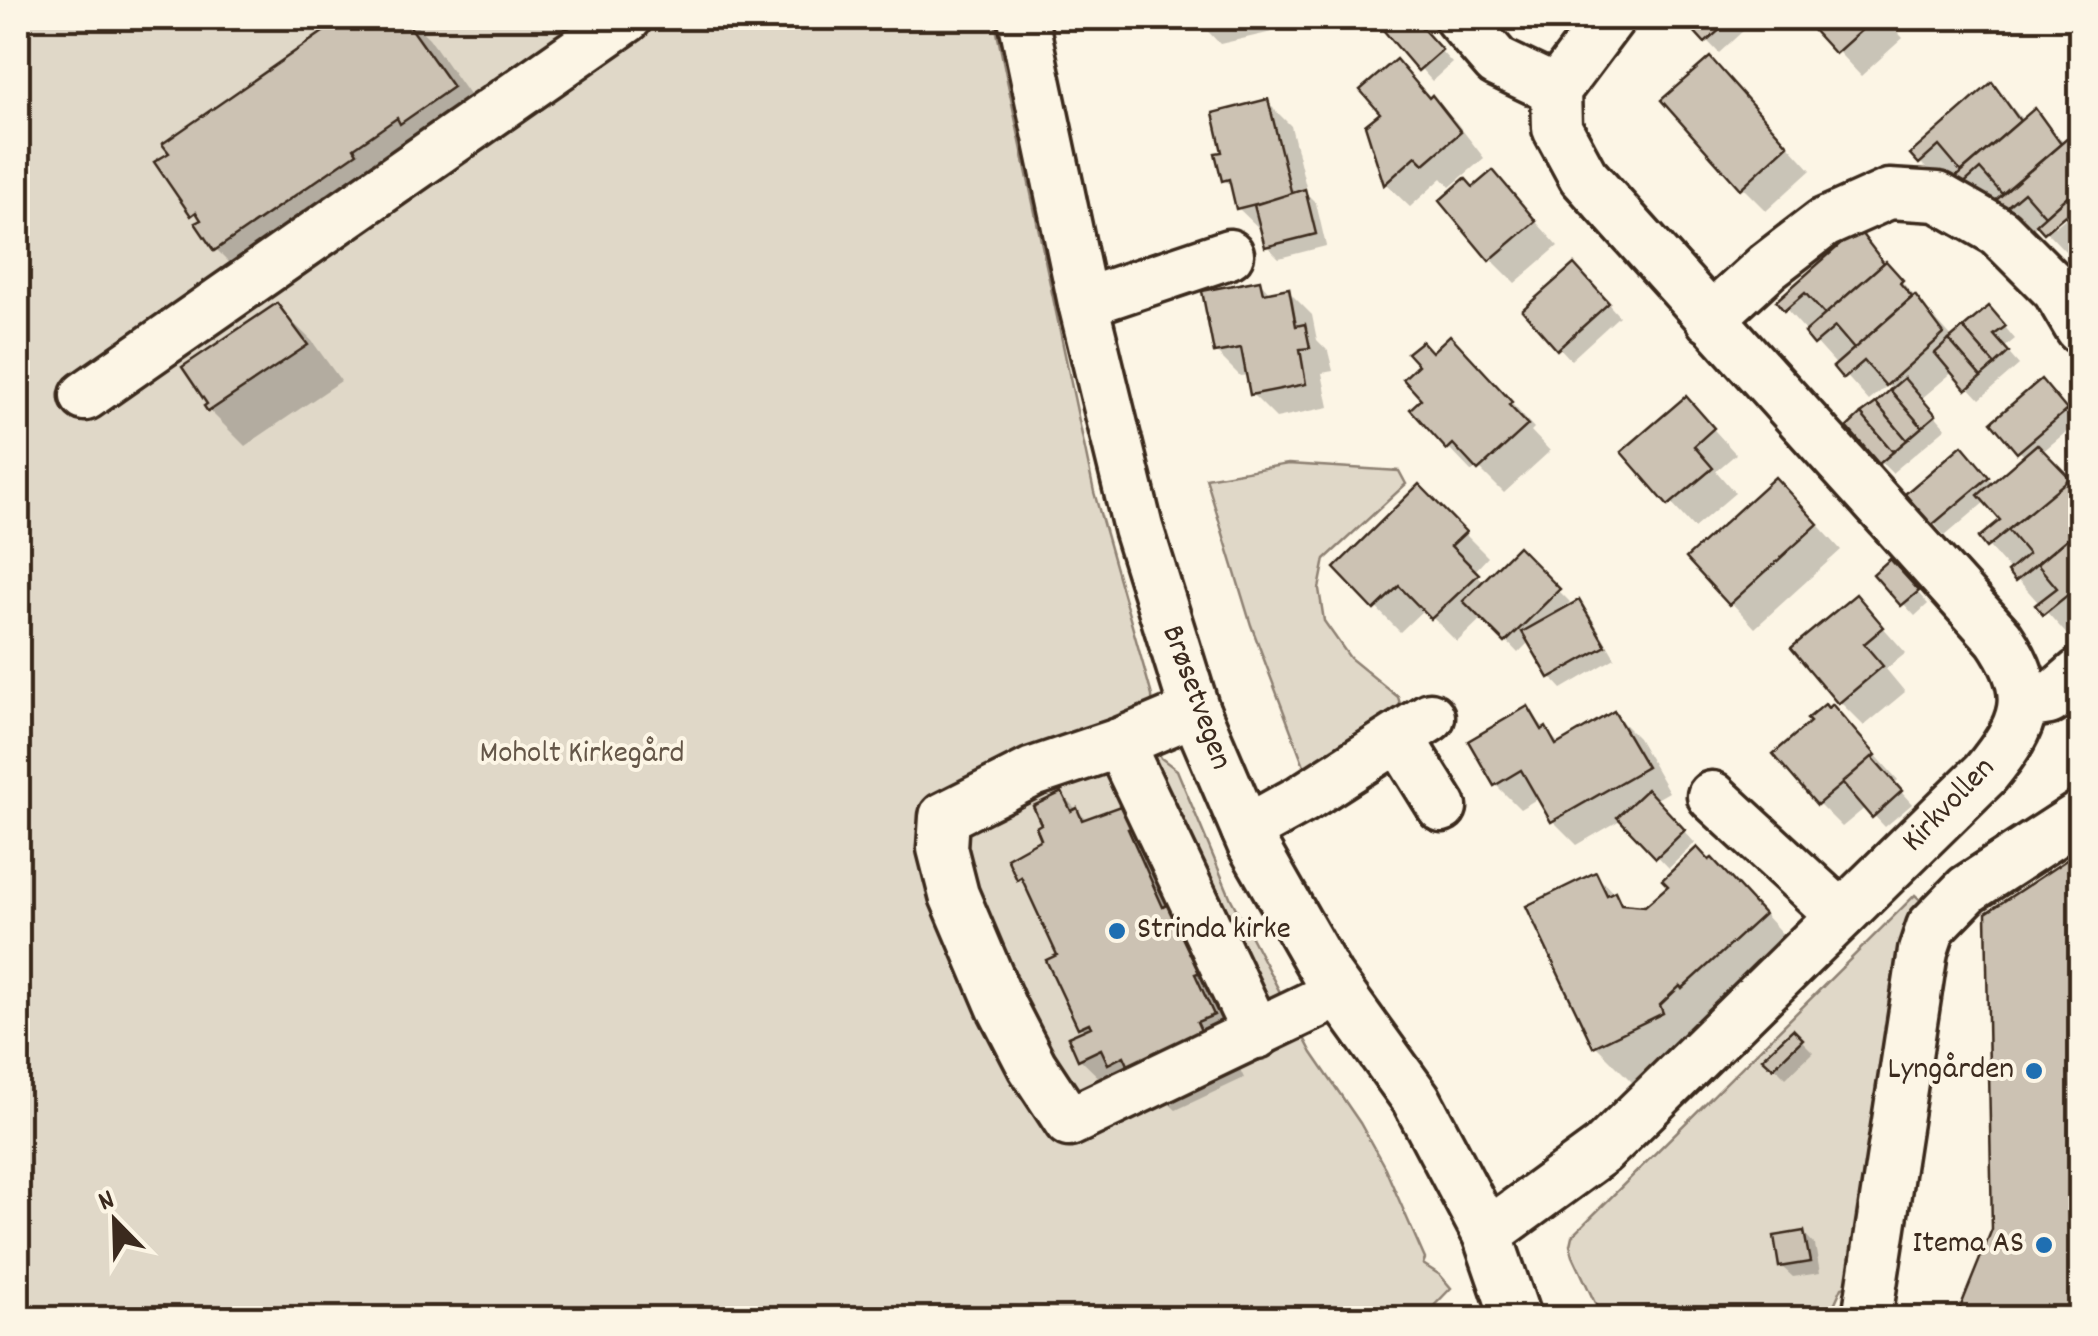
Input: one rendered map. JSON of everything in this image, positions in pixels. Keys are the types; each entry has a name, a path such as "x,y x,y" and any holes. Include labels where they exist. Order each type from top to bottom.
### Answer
{"street":[{"path":"85,396 627,18"},
{"name":"Brøsetvegen","path":"1024,18 1084,302 1138,528 1195,712 1246,830 1339,992 1416,1098 1487,1234 1516,1318"},
{"path":"1459,18 1496,62 1556,90"},
{"path":"1610,18 1556,90 1557,128 1583,176 1999,638 2014,659 2023,682 2025,704 2049,700 2080,673"},
{"path":"1710,319 1768,266 1824,223 1889,194 1938,197 1999,232 2057,290 2080,329"},
{"path":"1084,302 1230,254"},
{"name":"Kirkvollen","path":"1487,1234 1602,1150 1985,774 2017,732 2025,704"},
{"path":"1195,712 1033,772 944,817 942,848 954,895 1002,1008 1032,1066 1069,1122 1339,992"},
{"path":"1246,830 1414,727 1442,808"},
{"path":"1119,743 1257,1034"},
{"path":"1712,796 1841,915"},
{"path":"1867,1318 1923,950 1931,927 1968,889 2080,816"}],"green space":[{"name":"Moholt Kirkegård","path":"18,18 994,18 1094,492 1152,696 1155,744 1161,758 1177,770 1231,899 1312,1053 1360,1123 1385,1168 1425,1259 1423,1264 1451,1288 1422,1318 18,1318"},
{"path":"1288,464 1399,471 1406,484 1325,559 1319,589 1324,621 1350,658 1398,697 1403,714 1311,784 1251,625 1206,478"},
{"path":"1915,895 1925,904 1902,942 1897,962 1858,1282 1842,1287 1828,1318 1602,1318 1573,1256 1572,1236"}],"building":[{"path":"343,18 404,18 453,87 400,124 397,118 354,148 357,153 214,251 195,223 201,220 196,212 191,216 154,162 169,153 162,144"},
{"path":"1400,18 1413,18 1442,50 1418,71 1384,31"},
{"path":"1682,18 1733,18 1705,43"},
{"path":"1802,18 1875,18 1835,54"},
{"path":"1710,57 1788,145 1740,189 1661,100"},
{"path":"1396,59 1461,132 1424,164 1416,156 1384,185 1365,125 1380,113 1360,90"},
{"path":"1992,82 2020,121 1961,172 1939,146 1919,164 1910,154"},
{"path":"1268,99 1292,195 1236,209 1229,179 1222,181 1215,153 1222,152 1213,113"},
{"path":"2035,108 2061,144 2002,194 1980,169 1959,188 1952,180"},
{"path":"2077,130 2080,185 2045,216 2024,192 2003,210 1995,201"},
{"path":"1493,170 1536,221 1489,261 1439,201 1465,178 1473,187"},
{"path":"2080,185 2080,233 2065,215 2044,233 2036,224"},
{"path":"1305,189 1316,234 1265,247 1254,205"},
{"path":"1858,229 1884,263 1825,315 1805,293 1784,311 1776,301"},
{"path":"1886,261 1912,297 1854,349 1835,327 1814,345 1804,333"},
{"path":"1574,264 1609,303 1557,350 1522,310"},
{"path":"1260,280 1263,293 1289,288 1296,326 1305,324 1310,348 1300,349 1306,384 1250,395 1241,348 1214,353 1202,291"},
{"path":"1915,295 1944,334 1886,386 1864,361 1843,379 1833,367"},
{"path":"277,303 308,345 208,412 204,406 207,404 182,367"},
{"path":"1989,306 2006,326 1994,335 2009,352 1995,365 1963,328"},
{"path":"1963,328 1995,365 1981,377 1949,340"},
{"path":"1450,335 1528,425 1478,471 1453,444 1447,450 1410,409 1421,399 1403,379 1418,365 1407,353 1422,341 1432,352"},
{"path":"1949,340 1981,377 1966,390 1935,353"},
{"path":"1904,378 1936,415 1922,427 1890,390"},
{"path":"2041,379 2067,410 2017,453 1991,422"},
{"path":"1890,390 1922,427 1907,440 1876,403"},
{"path":"1686,396 1714,428 1694,446 1713,468 1668,506 1621,452"},
{"path":"1876,403 1907,440 1893,452 1861,414"},
{"path":"1861,414 1893,452 1879,464 1847,427"},
{"path":"2037,444 2071,479 1986,548 1978,538 2000,520 1978,495"},
{"path":"1962,445 1989,477 1931,526 1905,494"},
{"path":"1775,477 1818,524 1729,605 1686,558"},
{"path":"2068,480 2080,495 2080,528 2015,582 2007,572 2028,554 2008,530"},
{"path":"1419,484 1466,532 1451,546 1479,574 1431,619 1399,586 1374,610 1334,568"},
{"path":"2080,528 2080,585 2043,615 2035,605 2057,588 2037,564"},
{"path":"1518,546 1560,589 1505,643 1463,601"},
{"path":"1890,559 1919,591 1901,606 1873,574"},
{"path":"1856,594 1884,627 1864,644 1883,666 1838,704 1791,648"},
{"path":"1579,600 1606,646 1549,678 1522,632"},
{"path":"1825,704 1828,708 1832,704 1876,755 1817,805 1773,754"},
{"path":"1528,706 1556,745 1614,711 1647,767 1551,822 1521,770 1494,786 1468,741"},
{"path":"1872,757 1902,791 1872,818 1842,783"},
{"path":"1647,789 1685,830 1656,858 1617,817"},
{"name":"Strinda kirke","path":"1062,792 1071,811 1077,808 1082,820 1123,805 1133,827 1128,829 1163,907 1174,901 1206,970 1195,974 1214,1015 1197,1022 1202,1033 1129,1067 1124,1056 1108,1064 1101,1049 1078,1060 1068,1037 1091,1027 1089,1023 1078,1028 1046,960 1057,955 1021,877 1017,880 1007,858 1041,839 1036,827 1041,824 1033,806"},
{"path":"1697,847 1764,914 1660,1005 1663,1013 1593,1047 1526,906 1596,872 1607,895 1615,891 1621,904 1645,906 1668,886 1662,880"},
{"name":"Lyngården","path":"2080,851 2080,1318 1956,1318 1992,1229 1986,913"},
{"path":"1793,1029 1803,1039 1773,1068 1762,1058"},
{"path":"1804,1231 1810,1262 1779,1267 1774,1236"}],"place":[{"name":"Strinda kirke","path":"1117,931"},
{"name":"Lyngården","path":"2034,1071"},
{"name":"Itema AS","path":"2044,1245"}]}
